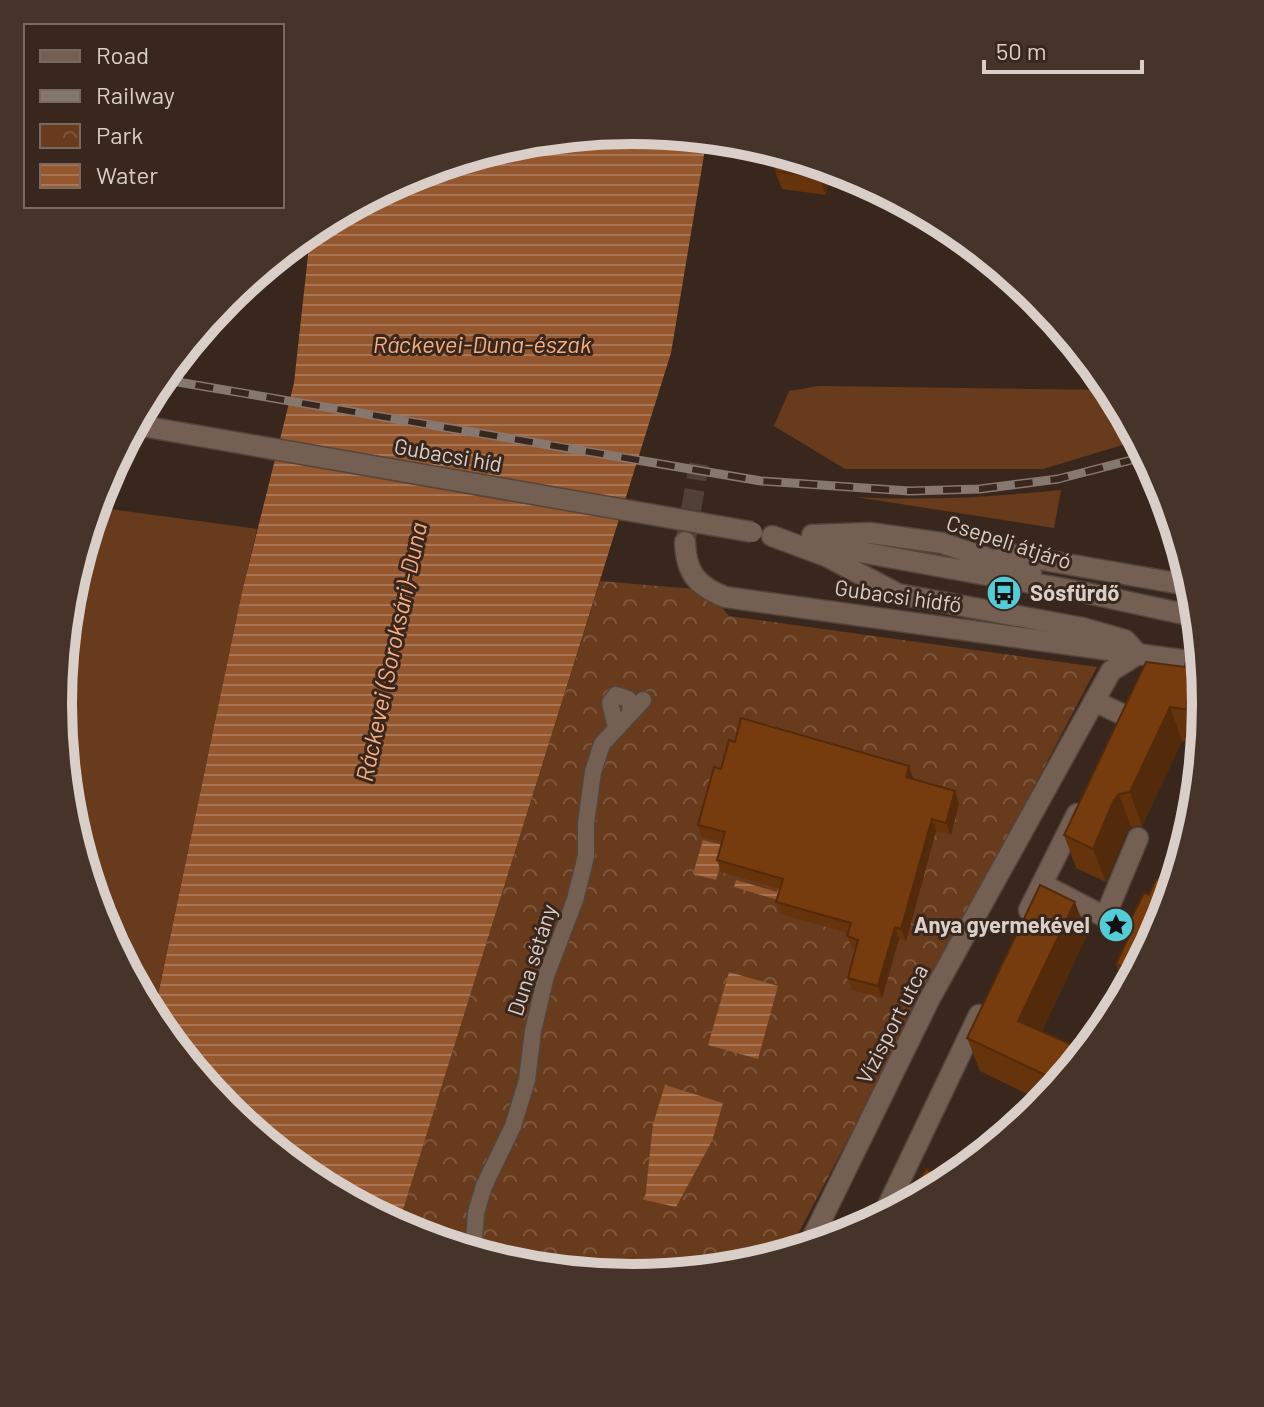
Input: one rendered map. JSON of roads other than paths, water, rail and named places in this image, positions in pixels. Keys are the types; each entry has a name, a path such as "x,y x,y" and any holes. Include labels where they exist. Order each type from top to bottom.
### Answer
{"main road":[{"name":"Gubacsi híd","path":"145,427 762,534"},
{"name":"Csepeli átjáró","path":"762,534 870,533 942,543 1087,593"},
{"name":"Csepeli átjáró","path":"762,534 1087,593 1184,614"},
{"path":"762,534 826,556 898,594 1083,628 1125,640 1138,654 1144,676"},
{"name":"Gubacsi hídfő","path":"685,542 686,561 691,573 706,590 725,597 1190,661"},
{"path":"942,543 1179,584"},
{"name":"Vízisport utca","path":"815,1233 929,1000 1111,671 1138,654"},
{"path":"1096,702 1126,717"},
{"path":"1022,926 1084,800"},
{"path":"1042,884 1105,917 1138,838"},
{"path":"891,1200 988,997"}],"street":[{"name":"Duna sétány","path":"474,1240 476,1213 484,1186 513,1126 527,1080 533,1031 546,976 575,900 586,856 586,823 593,772 602,744 616,727 610,703 616,695 628,699 631,703 630,713 643,700"}],"water":[{"name":"Ráckevei-Duna-észak","path":"595,145 705,148 671,353 402,1214 321,1169 263,1125 211,1073 157,1000 242,592 294,383 309,246 352,219 384,201 452,173 523,154"},
{"path":"703,840 726,846 716,880 693,874"},
{"path":"736,880 777,892 780,883 781,901 734,887"},
{"path":"729,972 778,986 758,1059 708,1045"},
{"path":"665,1085 723,1103 712,1141 676,1207 645,1200 653,1124"}],"tunnel":[{"path":"686,539 699,464"}],"railway":[{"path":"174,381 761,481 909,491 980,489 1058,479 1135,459"}],"place":[{"name":"Sósfürdő","path":"1004,593"},
{"name":"Anya gyermekével","path":"1116,925"}],"water label":[{"name":"Ráckevei (Soroksári)-Duna","path":"392,652"}]}
